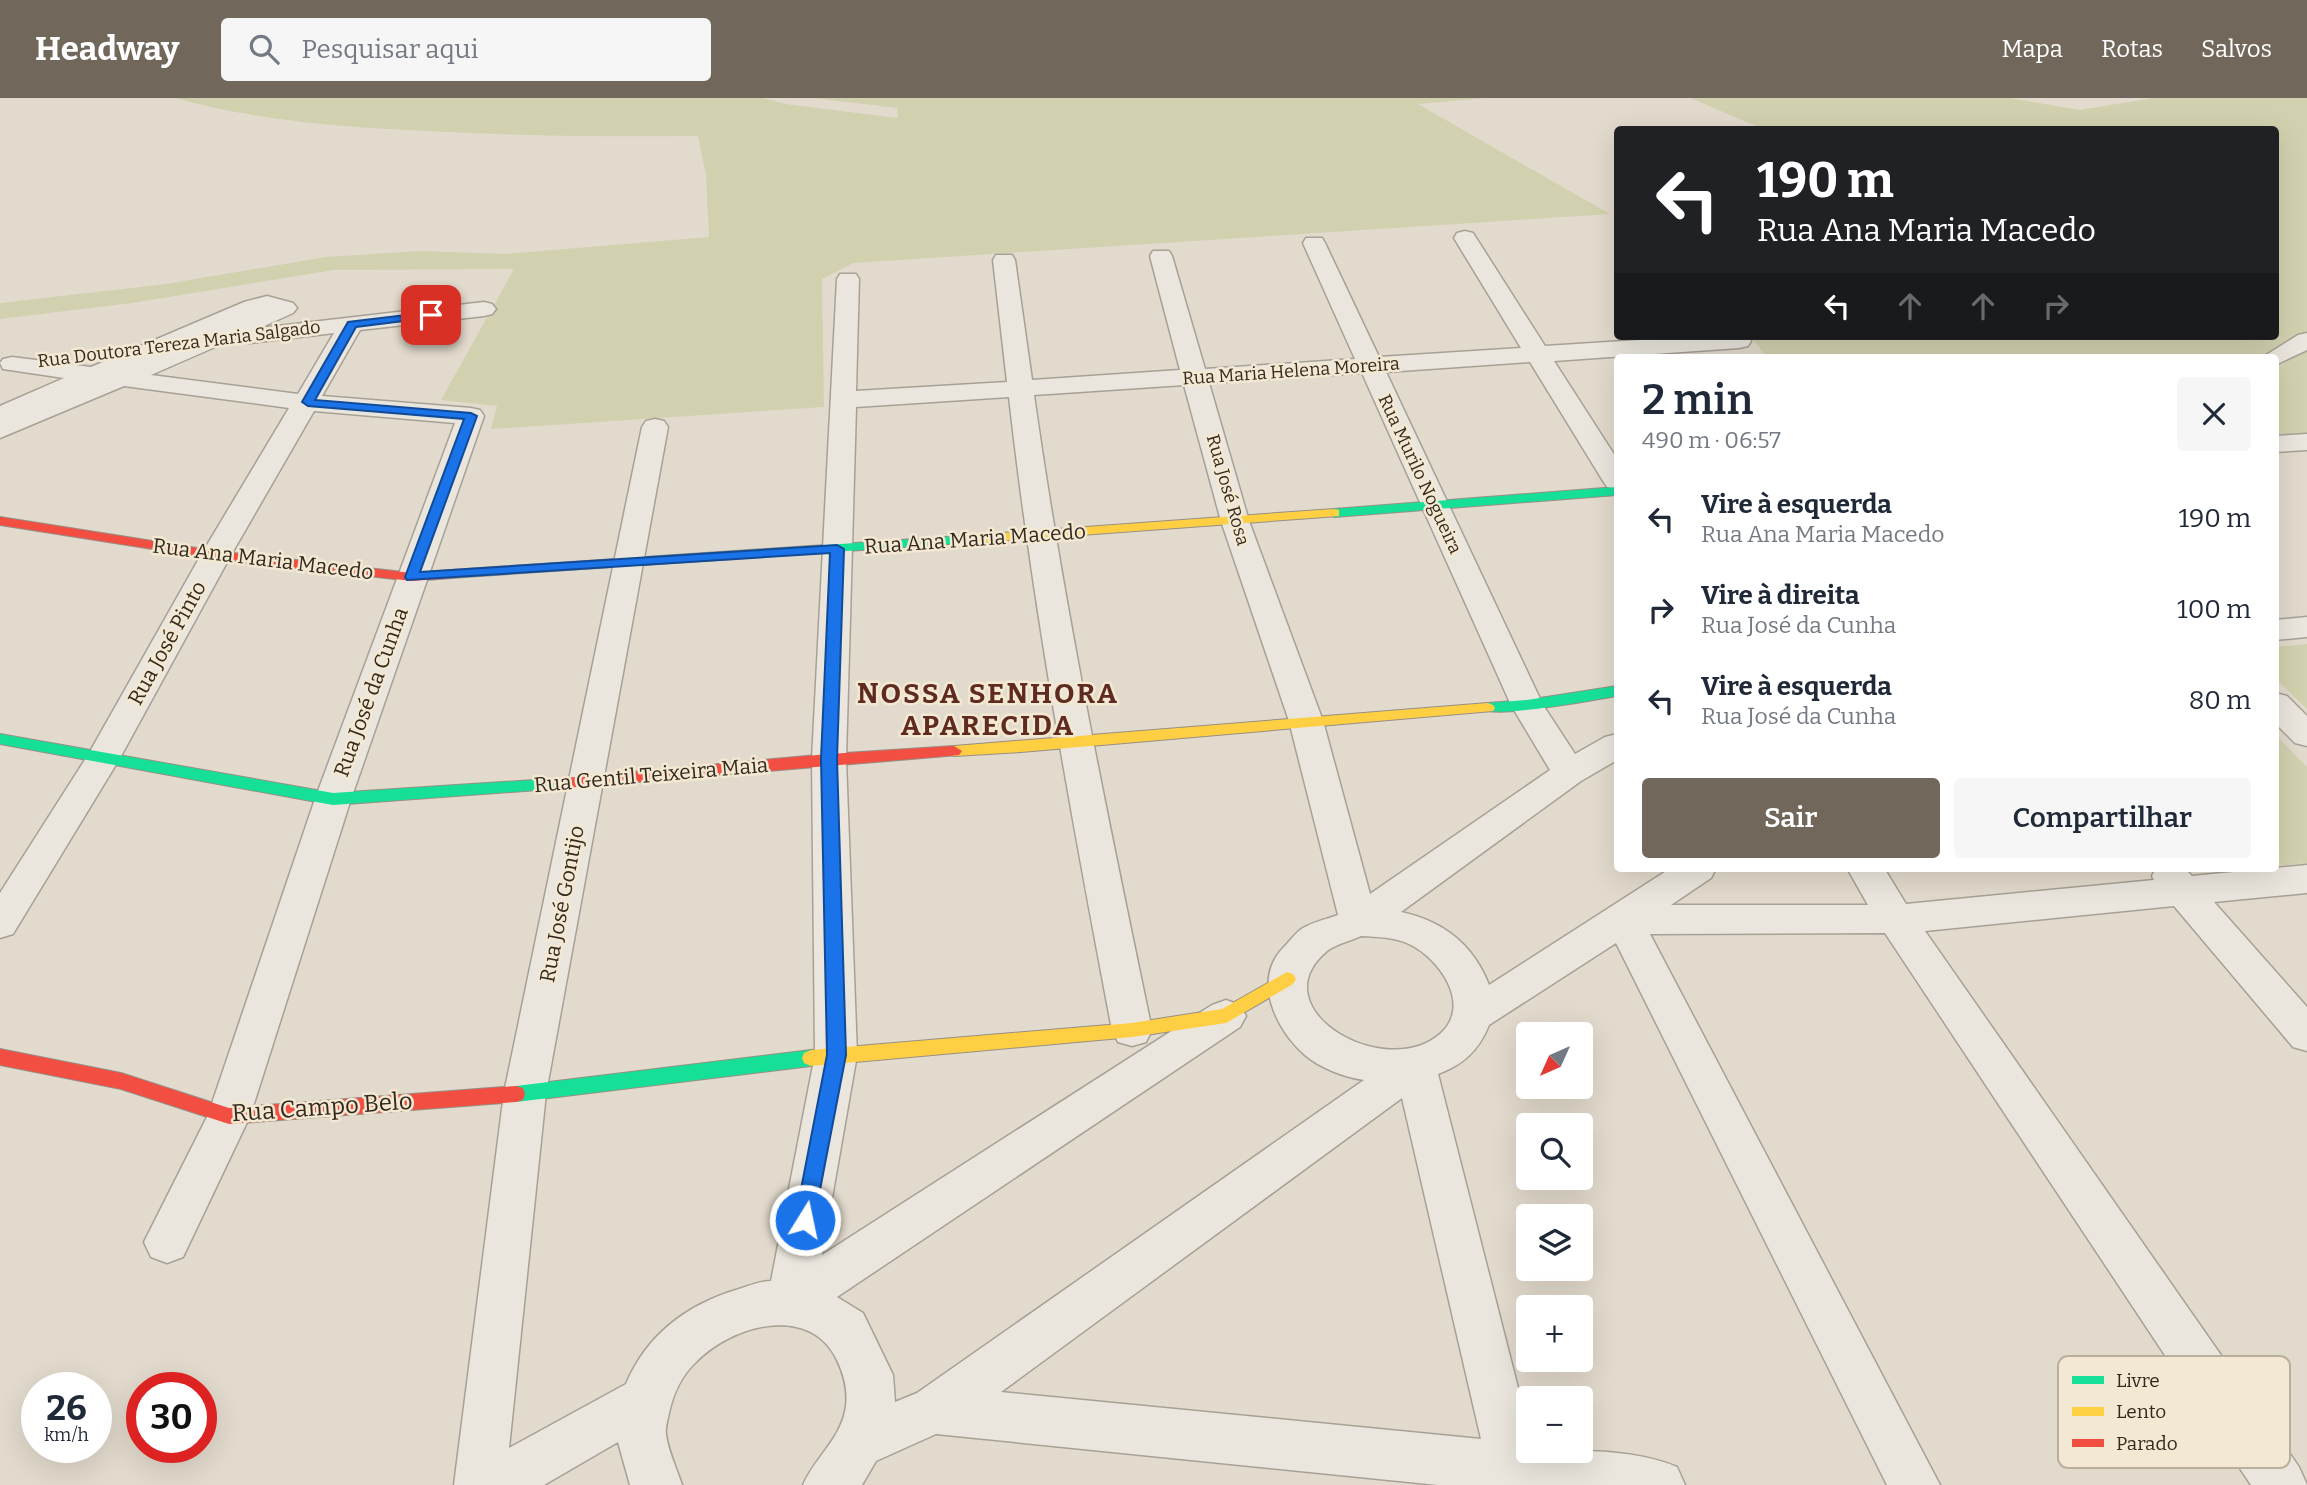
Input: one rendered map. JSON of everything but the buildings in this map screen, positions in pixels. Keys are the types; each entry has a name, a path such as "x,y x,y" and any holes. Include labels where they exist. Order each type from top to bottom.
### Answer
{"street":[{"path":"1465,238 1614,476"},
{"name":"Rua Murilo Nogueira","path":"1314,243 1527,705 1569,773"},
{"name":"Rua José Rosa","path":"1161,256 1197,377 1235,521 1306,721 1359,922"},
{"path":"1004,260 1039,534 1075,744 1132,1030"},
{"path":"790,1302 836,1055 829,759 848,279"},
{"path":"0,415 109,376 208,341 285,308 267,303 252,307 163,345 109,376 0,430"},
{"name":"Rua Doutora Tereza Maria Salgado","path":"6,365 484,309"},
{"name":"Rua José Pinto","path":"0,924 103,758 216,555 352,324"},
{"path":"2279,356 2307,340"},
{"name":"Rua Maria Helena Moreira","path":"843,400 1538,355 1742,345"},
{"name":"Rua José da Cunha","path":"6,365 308,402 471,416 333,799 229,1116 167,1242"},
{"name":"Rua José Gontijo","path":"480,1485 524,1093 655,427"},
{"path":"2279,444 2307,442"},
{"name":"Rua Ana Maria Macedo","path":"0,521 216,555 412,577 1235,521 1614,491"},
{"path":"2279,630 2307,627"},
{"name":"Rua Gentil Teixeira Maia","path":"0,739 333,799 587,782 829,759 1075,744 1306,721 1527,705 1614,691"},
{"path":"2279,708 2307,735"},
{"path":"1359,922 1569,773 1614,747"},
{"path":"1473,1015 1623,920 1692,872"},
{"path":"1867,872 2193,1356"},
{"path":"1623,920 1896,919 2172,879 2307,879"},
{"path":"2172,879 2307,1035"},
{"path":"1623,920 1914,1485"},
{"path":"860,1443 935,1410 1415,1066 1442,1055 1462,1038 1473,1015 1472,986 1457,958 1429,937 1395,924 1359,922 1332,928 1311,940 1294,958 1287,979 1288,1000 1297,1021 1313,1040 1334,1054 1360,1065 1388,1068 1415,1066"},
{"path":"790,1302 1226,1016 1287,979"},
{"name":"Rua Campo Belo","path":"0,1057 121,1081 229,1116 524,1093 836,1055 1132,1030 1226,1016"},
{"path":"1415,1066 1514,1476"},
{"path":"656,1485 645,1465 640,1433 645,1400 656,1375 671,1352 691,1333 714,1317 739,1307 765,1302 790,1302 815,1308 837,1321 854,1339 860,1350 871,1387 869,1415 860,1443 845,1468 829,1485"},
{"path":"494,1485 645,1400"},
{"path":"935,1410 1514,1476 1659,1485"},
{"path":"2269,1468 2281,1485"}],"green space":[{"path":"175,98 763,98 785,104 898,118 897,108 813,98 1487,98 1418,104 1610,214 853,263 822,279 824,407 491,429 497,406 441,400 514,269 334,270 132,303 0,319 0,303 166,284 326,257 421,251 506,254 709,237 706,175 698,136 529,135 363,127 300,122"},
{"path":"1690,98 2010,98 2079,110 2154,98 2307,98 2307,332 2267,354 1765,354 1753,340 2279,340 2279,126 1756,126"},
{"path":"2307,346 2307,437 2279,440 2279,362"},
{"path":"2307,644 2307,709 2279,682 2279,647"},
{"path":"2279,738 2307,767 2307,863 2279,866"}],"traffic: fast":[{"path":"1334,513 1614,491"},
{"path":"465,573 960,540"},
{"path":"1488,708 1614,691"},
{"path":"0,739 333,799 565,783"},
{"path":"516,1094 811,1058"}],"traffic: slow":[{"path":"960,540 1334,513"},
{"path":"954,751 1488,708"},
{"path":"811,1058 1132,1030 1226,1016 1287,979"}],"traffic: jam":[{"path":"0,521 216,555 412,577 465,573"},
{"path":"565,783 829,759 954,751"},
{"path":"0,1057 121,1081 229,1116 516,1094"}],"district":[{"name":"NOSSA SENHORA APARECIDA","path":"988,709"}],"route":[{"path":"431,315 352,324 308,402 471,416 412,577 837,549 829,759 836,1055 805,1220"}]}
